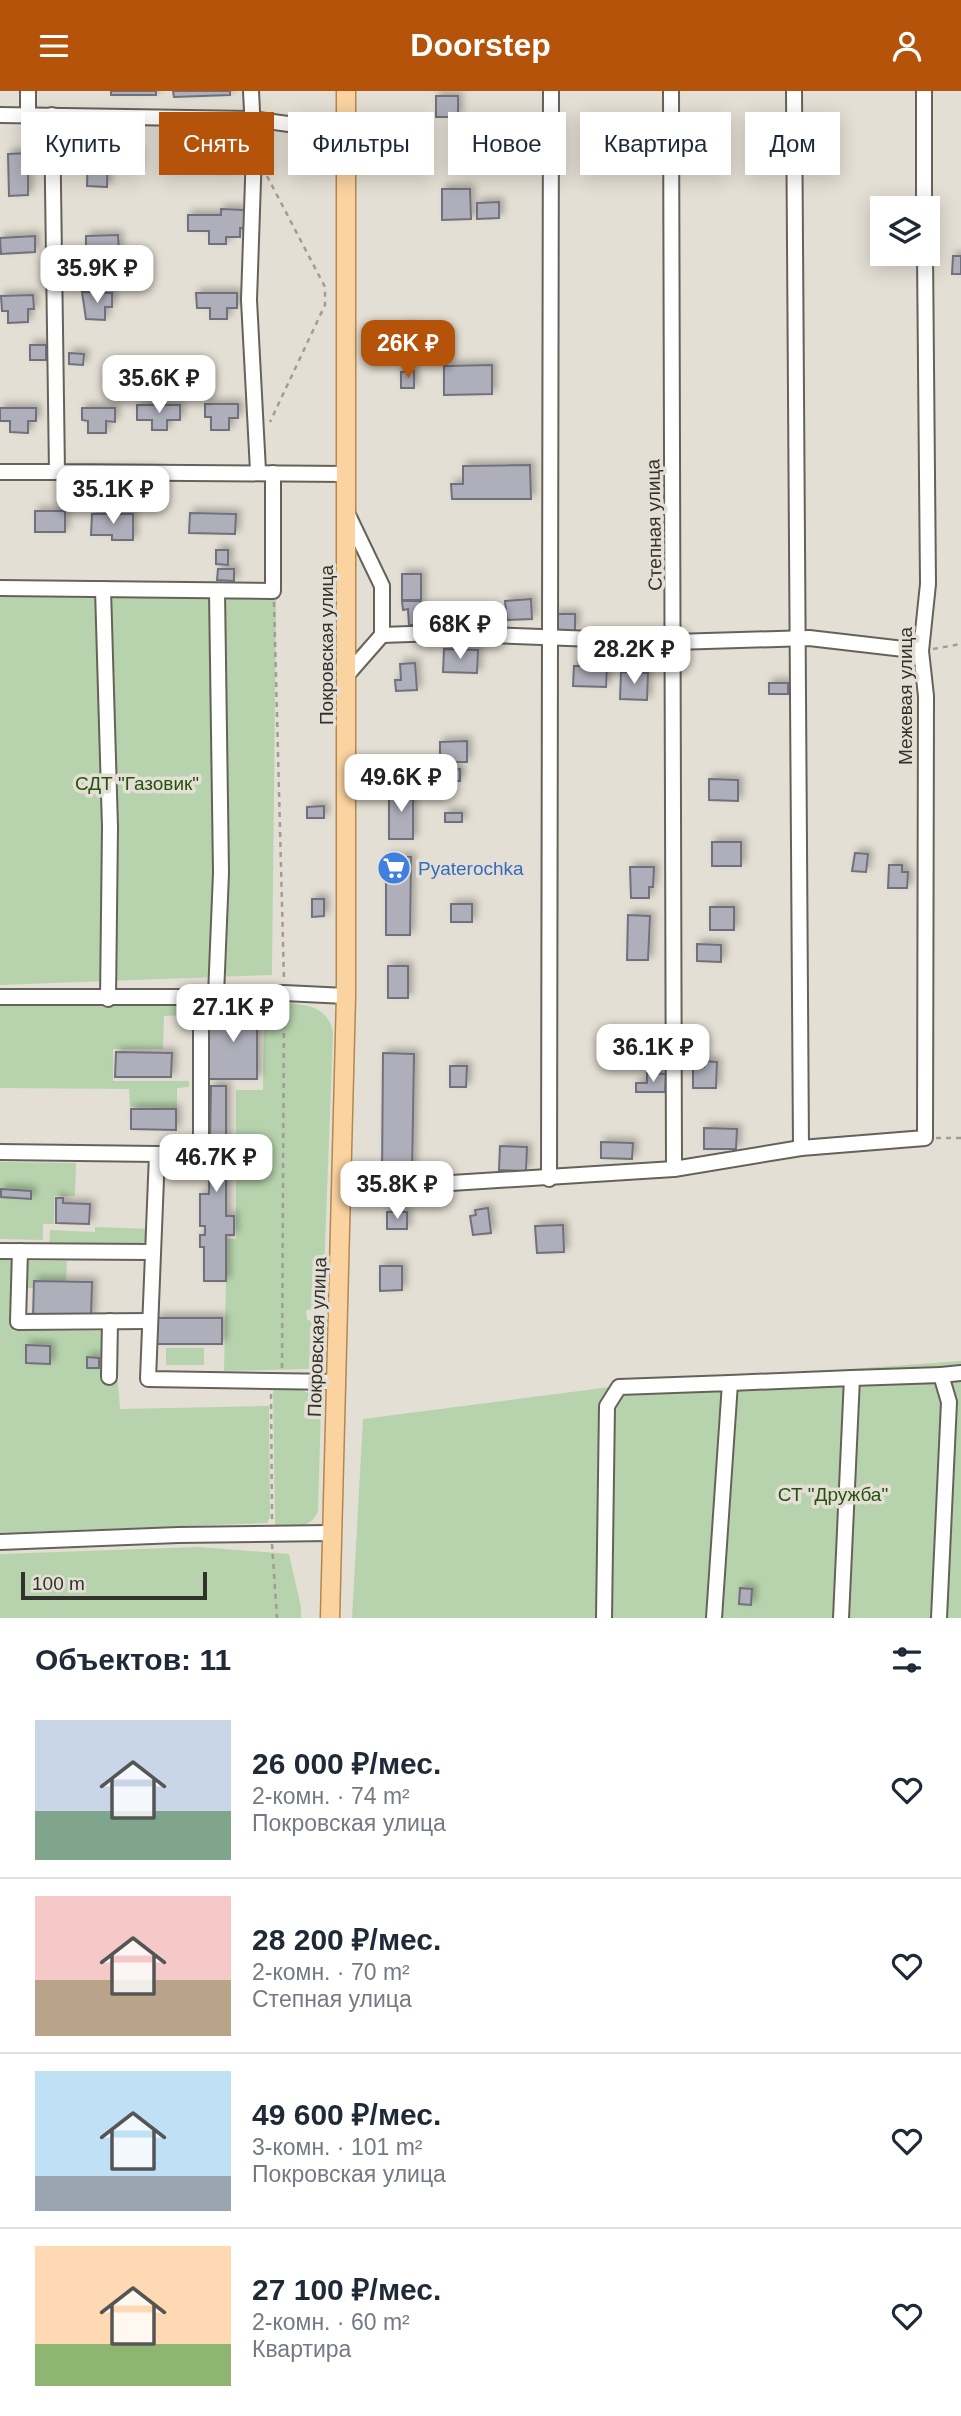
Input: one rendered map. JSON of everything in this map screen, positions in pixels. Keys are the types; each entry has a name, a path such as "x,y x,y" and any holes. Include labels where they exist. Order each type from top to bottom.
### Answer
{"main road":[{"name":"Покровская улица","path":"346,91 346,112"},
{"name":"Покровская улица","path":"330,1618 330,1533 337,1382 346,996 346,175"}],"street":[{"path":"28,91 29,112"},
{"path":"251,91 252,112"},
{"path":"549,1179 551,91"},
{"name":"Степная улица","path":"671,91 674,1169"},
{"path":"794,91 801,1148"},
{"path":"924,91 924,196"},
{"path":"0,115 21,115"},
{"path":"53,175 57,471"},
{"path":"253,175 249,300 258,471"},
{"name":"Межевая улица","path":"925,266 928,585 921,651 926,697 925,1138"},
{"path":"0,472 258,471 346,474"},
{"path":"0,588 273,591 273,473"},
{"path":"347,675 382,635 382,586 348,515"},
{"path":"103,589 110,827 108,999"},
{"path":"216,995 221,873 217,591"},
{"path":"382,635 438,633 674,642 797,638 921,651"},
{"path":"0,997 108,999 284,993 346,996"},
{"path":"0,1153 201,1154 201,997"},
{"path":"341,1190 549,1179 674,1169 801,1148 925,1138"},
{"path":"157,1154 148,1379 337,1382"},
{"path":"0,1251 152,1252"},
{"path":"20,1251 18,1322 149,1321"},
{"path":"108,1377 110,1321"},
{"path":"604,1618 607,1406 620,1387 961,1373"},
{"path":"939,1618 949,1402 941,1375"},
{"path":"841,1618 852,1378"},
{"path":"714,1618 730,1383"},
{"path":"0,1542 330,1533"}],"path":[{"path":"267,176 326,287 325,305 269,423"},
{"path":"921,651 961,644"},
{"path":"925,1138 961,1137"},
{"path":"271,1381 272,1534 278,1618"}],"green space":[{"name":"СДТ \"Газовик\"","path":"0,594 276,600 272,975 0,985"},
{"path":"283,1003 315,1008 327,1017 333,1033 324,1274 317,1309 306,1310 307,1320 312,1321 317,1334 320,1354 319,1360 309,1369 224,1371 227,1239 236,1239 236,1090 263,1090 264,1004"},
{"path":"0,1005 189,1005 190,1015 164,1016 163,1049 113,1049 113,1081 189,1081 189,1087 177,1088 177,1108 130,1107 129,1089 0,1088"},
{"path":"0,1162 76,1163 75,1196 54,1196 54,1224 43,1224 43,1240 0,1239"},
{"path":"95,1227 149,1229 149,1239 135,1247 49,1247 50,1230 95,1232"},
{"path":"0,1256 14,1256 13,1331 102,1331 101,1381 118,1381 120,1409 269,1406 270,1517 267,1523 0,1533"},
{"path":"28,1261 67,1261 66,1281 34,1280 33,1288 27,1288"},
{"path":"166,1348 204,1348 204,1365 166,1365"},
{"name":"СТ \"Дружба\"","path":"961,1361 961,1618 352,1618 363,1419 625,1385"},
{"path":"298,1389 314,1395 321,1406 318,1511 311,1521 300,1526 275,1525 273,1390"},
{"path":"199,1547 289,1554 301,1618 0,1618 0,1554"}],"building":[{"path":"111,91 156,91 156,95 111,95"},
{"path":"173,91 230,91 230,95 174,97"},
{"path":"436,96 458,96 458,112 448,112 448,117 436,117"},
{"path":"21,153 21,175 28,175 28,195 9,196 8,154"},
{"path":"87,175 107,175 107,187 87,186"},
{"path":"442,189 470,189 471,219 442,220"},
{"path":"499,202 499,218 477,219 477,203"},
{"path":"221,209 245,210 245,228 240,228 240,237 226,237 226,244 209,244 209,231 188,231 188,215 221,215"},
{"path":"118,235 119,251 86,253 86,236"},
{"path":"35,236 35,252 1,254 0,238"},
{"path":"953,256 961,256 961,274 952,274"},
{"path":"82,292 112,293 112,307 105,307 105,320 86,319"},
{"path":"196,293 237,293 237,308 227,308 227,319 210,319 210,308 197,308"},
{"path":"33,295 34,309 28,309 28,322 8,323 8,311 2,311 1,296"},
{"path":"402,328 412,328 414,344 400,345"},
{"path":"30,345 46,345 46,360 30,360"},
{"path":"69,353 84,354 83,365 69,364"},
{"path":"492,365 492,394 444,395 444,366"},
{"path":"414,371 414,388 401,388 401,372"},
{"path":"205,404 238,404 238,418 229,418 229,430 211,430 211,417 205,417"},
{"path":"137,405 180,405 180,420 167,420 167,430 152,430 152,420 137,420"},
{"path":"0,408 36,408 36,421 28,421 28,433 10,432 10,421 0,421"},
{"path":"82,408 115,408 115,422 106,421 106,433 88,433 88,421 82,420"},
{"path":"530,465 531,499 452,499 451,484 463,484 463,466"},
{"path":"144,490 156,490 155,506 143,505"},
{"path":"35,511 65,511 65,532 35,532"},
{"path":"190,513 236,514 235,534 189,533"},
{"path":"92,514 133,514 133,540 112,540 112,535 91,535"},
{"path":"216,550 228,550 228,565 216,564"},
{"path":"218,569 234,569 234,581 217,580"},
{"path":"402,574 421,574 421,600 402,600"},
{"path":"531,599 532,619 507,620 505,601"},
{"path":"402,601 420,601 421,625 409,625 408,609 403,610"},
{"path":"554,614 575,614 575,631 554,631"},
{"path":"444,649 478,650 477,673 443,672"},
{"path":"415,663 417,690 396,691 395,680 401,680 400,664"},
{"path":"574,666 607,666 606,687 573,686"},
{"path":"621,672 648,673 647,700 620,699"},
{"path":"769,683 788,683 788,694 769,694"},
{"path":"467,741 467,762 440,762 440,742"},
{"path":"460,769 460,781 439,781 439,770"},
{"path":"709,779 738,780 738,801 709,800"},
{"path":"389,789 413,789 413,839 389,839"},
{"path":"324,806 324,818 307,818 307,807"},
{"path":"445,813 462,813 462,822 445,822"},
{"path":"712,842 741,842 741,866 712,866"},
{"path":"855,853 868,854 866,872 852,871"},
{"path":"386,857 411,857 410,935 386,935"},
{"path":"889,865 902,865 902,872 908,872 907,888 888,888"},
{"path":"630,867 654,867 653,887 649,887 649,898 631,898"},
{"path":"312,899 324,899 324,916 312,917"},
{"path":"451,904 472,904 472,922 451,922"},
{"path":"710,907 734,907 734,930 710,930"},
{"path":"628,915 650,916 648,960 627,960"},
{"path":"697,944 721,945 721,962 697,961"},
{"path":"388,966 408,966 408,998 388,998"},
{"path":"209,1009 257,1009 257,1079 209,1079"},
{"path":"116,1052 172,1053 171,1077 115,1077"},
{"path":"383,1053 414,1054 412,1176 382,1176"},
{"path":"704,1061 717,1062 716,1088 693,1088 693,1067 704,1067"},
{"path":"450,1066 467,1066 466,1087 450,1087"},
{"path":"647,1073 666,1074 665,1092 636,1092 636,1083 647,1083"},
{"path":"211,1086 226,1086 226,1216 234,1216 234,1235 226,1235 226,1281 204,1281 204,1247 200,1247 200,1235 205,1235 205,1226 200,1226 200,1194 209,1194"},
{"path":"131,1109 176,1109 176,1130 131,1129"},
{"path":"704,1128 737,1129 736,1149 704,1149"},
{"path":"601,1142 633,1143 632,1159 601,1158"},
{"path":"500,1146 527,1147 526,1171 499,1170"},
{"path":"1,1189 31,1191 31,1199 1,1197"},
{"path":"56,1198 63,1198 63,1203 90,1204 89,1224 56,1223"},
{"path":"488,1208 491,1233 473,1235 470,1216 476,1215 475,1210"},
{"path":"387,1212 407,1212 407,1229 387,1229"},
{"path":"563,1225 564,1252 537,1253 535,1226"},
{"path":"380,1266 402,1266 402,1290 380,1291"},
{"path":"34,1281 92,1282 91,1319 33,1318"},
{"path":"156,1318 222,1318 222,1344 156,1344"},
{"path":"26,1345 50,1346 50,1364 26,1363"},
{"path":"87,1357 99,1358 99,1368 87,1368"},
{"path":"740,1588 752,1589 751,1605 739,1604"}],"place":[{"name":"Pyaterochka","path":"394,868"}]}
